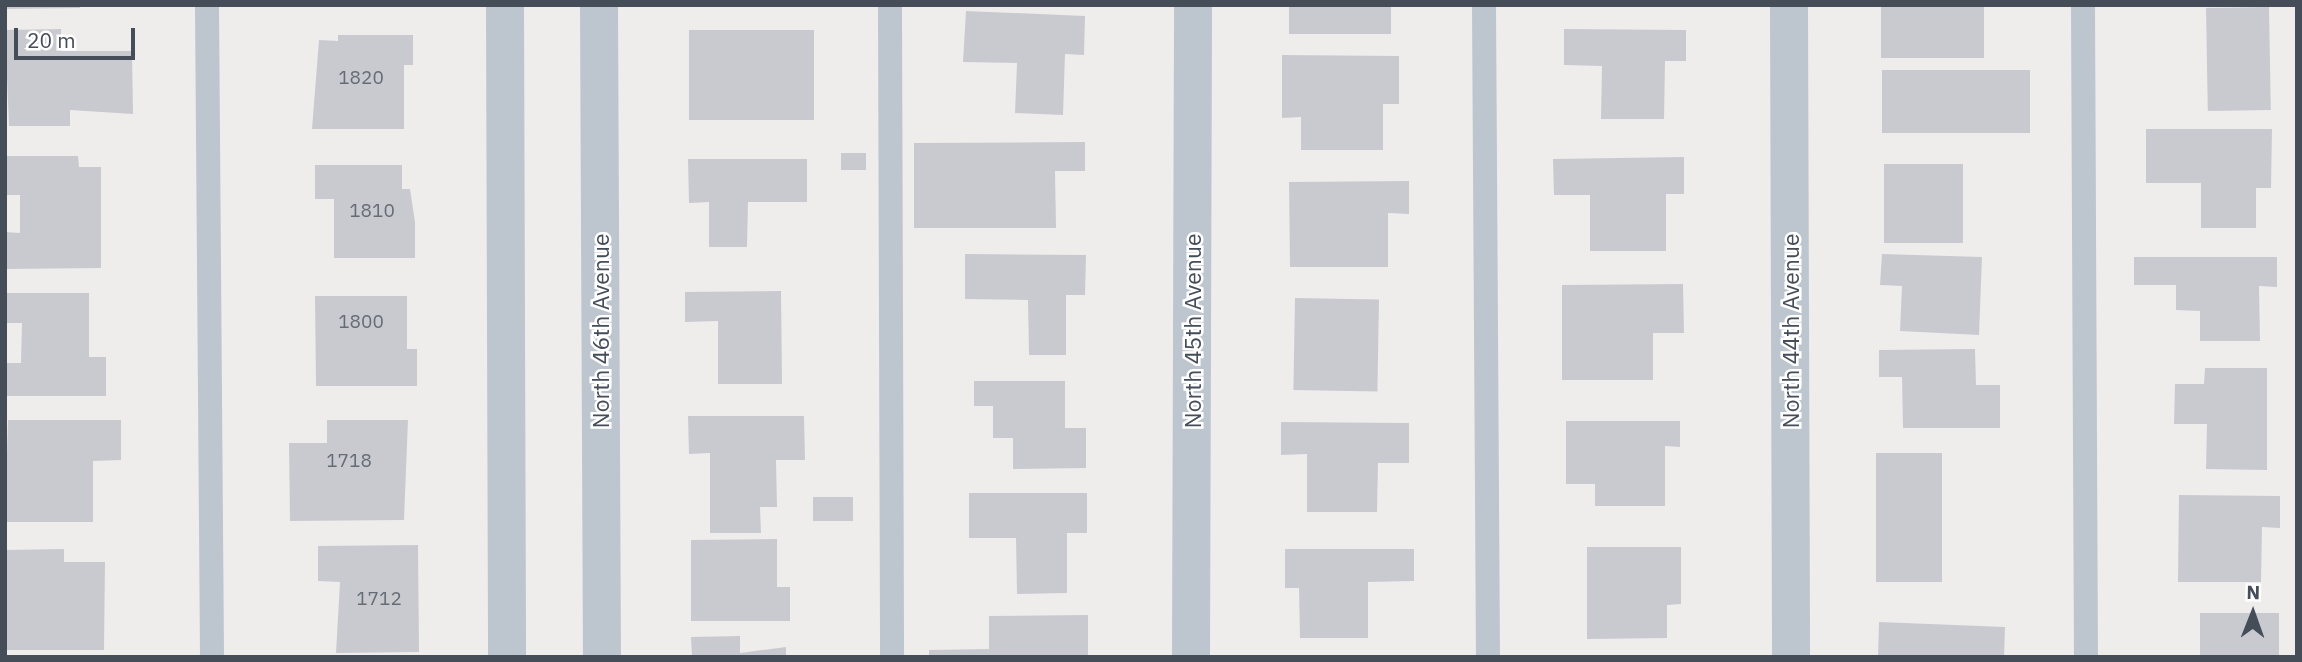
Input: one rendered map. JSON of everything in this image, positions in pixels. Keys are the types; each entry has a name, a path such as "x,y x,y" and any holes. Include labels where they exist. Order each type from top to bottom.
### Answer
{"street":[{"path":"505,5 507,657"},
{"name":"North 46th Avenue","path":"599,5 602,657"},
{"name":"North 45th Avenue","path":"1191,657 1193,5"},
{"name":"North 44th Avenue","path":"1789,5 1791,657"}],"lane":[{"path":"207,5 212,657"},
{"path":"890,5 892,657"},
{"path":"1484,5 1488,657"},
{"path":"2083,5 2086,657"}],"building":[{"path":"5,5 80,5 80,8 5,9"},
{"path":"1289,5 1391,5 1391,34 1289,34"},
{"path":"1881,5 1984,5 1984,58 1881,58"},
{"path":"2269,7 2271,110 2208,111 2206,8"},
{"path":"966,11 1085,16 1084,55 1065,54 1063,115 1015,113 1017,63 963,62"},
{"path":"61,29 61,51 132,51 133,114 70,110 70,126 9,126 5,30"},
{"path":"1564,29 1686,30 1686,61 1665,61 1664,119 1601,119 1602,66 1564,65"},
{"path":"689,30 814,30 814,120 689,120"},
{"path":"338,35 413,35 413,65 404,65 404,129 312,129 319,40 338,41"},
{"path":"1282,55 1399,56 1399,104 1383,104 1383,150 1301,150 1301,117 1282,118"},
{"path":"1882,70 2030,70 2030,133 1882,133"},
{"path":"2146,129 2272,129 2271,188 2256,188 2256,228 2201,228 2201,183 2146,183"},
{"path":"1085,142 1085,171 1055,171 1056,228 914,228 914,143"},
{"path":"841,153 866,153 866,170 841,170"},
{"path":"5,156 78,156 79,167 101,167 101,268 5,269 5,232 20,233 20,195 5,195"},
{"path":"1684,157 1684,194 1666,194 1666,251 1590,251 1590,195 1554,195 1553,159"},
{"path":"688,159 807,159 807,202 748,202 747,247 709,247 709,202 689,203"},
{"path":"1884,164 1963,164 1963,243 1884,243"},
{"path":"315,165 402,165 402,189 410,189 415,222 415,258 334,258 334,199 315,199"},
{"path":"1409,181 1409,214 1388,213 1388,267 1290,267 1289,182"},
{"path":"965,254 1086,255 1085,295 1066,295 1066,355 1029,355 1028,300 965,299"},
{"path":"1882,254 1982,257 1979,335 1900,331 1902,286 1880,285"},
{"path":"2134,257 2277,257 2277,287 2259,286 2260,341 2200,341 2200,311 2176,310 2176,285 2134,285"},
{"path":"1683,284 1684,333 1653,333 1653,380 1562,380 1562,285"},
{"path":"781,291 782,384 718,384 718,321 685,322 685,292"},
{"path":"5,293 89,293 89,357 106,357 106,396 5,396 5,363 21,363 22,323 5,323"},
{"path":"315,296 407,296 407,349 417,349 417,386 316,386"},
{"path":"1295,298 1379,299 1377,391 1293,390"},
{"path":"1975,349 1976,385 2000,385 2000,428 1903,428 1902,377 1879,377 1879,350"},
{"path":"2205,368 2267,368 2267,470 2206,469 2207,424 2174,424 2175,384 2204,384"},
{"path":"974,381 1065,381 1065,428 1086,428 1086,468 1013,469 1013,438 993,438 993,406 974,406"},
{"path":"688,416 804,416 805,460 776,460 777,507 760,507 761,533 710,533 710,453 689,454"},
{"path":"8,420 121,420 121,460 93,461 93,522 5,522"},
{"path":"327,420 408,420 404,520 290,521 289,443 327,443"},
{"path":"1566,421 1680,421 1680,447 1665,446 1665,506 1595,506 1595,484 1566,484"},
{"path":"1281,422 1409,423 1409,463 1378,463 1377,512 1307,512 1307,454 1281,455"},
{"path":"1876,453 1942,453 1942,582 1876,582"},
{"path":"969,493 1087,493 1087,533 1067,533 1067,593 1017,594 1016,538 969,538"},
{"path":"2179,495 2280,496 2280,528 2262,527 2261,582 2178,582"},
{"path":"813,497 853,497 853,521 813,521"},
{"path":"777,539 777,587 790,587 790,621 691,621 691,540"},
{"path":"418,545 419,652 336,653 340,582 318,581 318,546"},
{"path":"1587,547 1681,547 1681,604 1667,605 1667,638 1587,639"},
{"path":"64,549 64,562 105,562 104,650 5,650 5,550"},
{"path":"1285,549 1414,549 1414,581 1368,582 1368,638 1300,638 1299,588 1285,588"},
{"path":"2200,613 2279,613 2279,657 2200,657"},
{"path":"1088,615 1088,657 929,657 929,650 989,649 989,616"},
{"path":"1879,622 2005,627 2004,657 1878,657"},
{"path":"740,636 740,653 786,647 786,657 692,657 691,637"}]}
